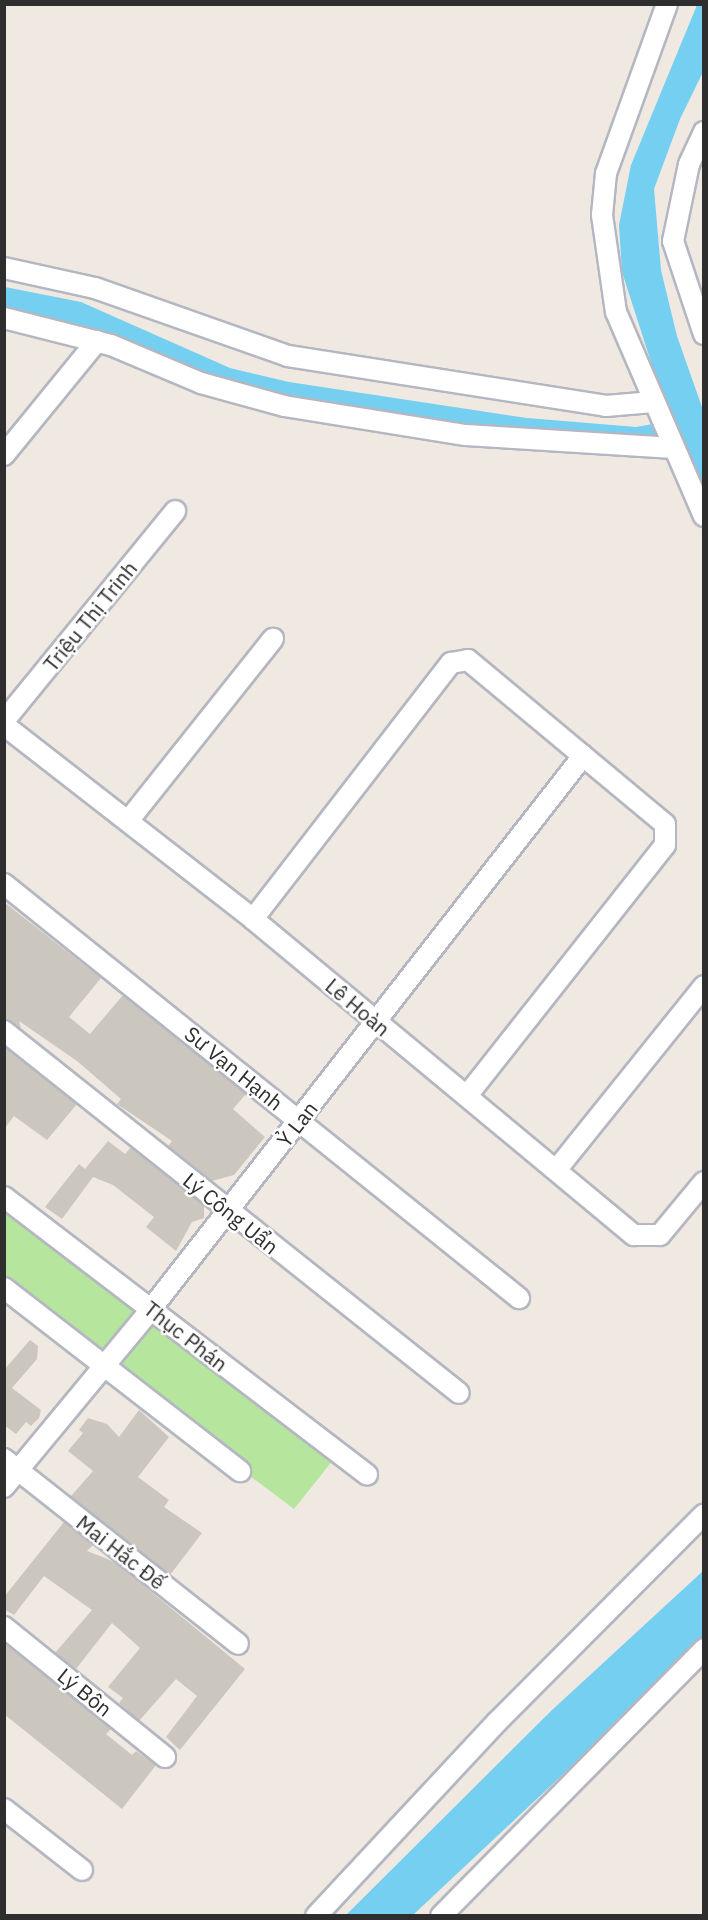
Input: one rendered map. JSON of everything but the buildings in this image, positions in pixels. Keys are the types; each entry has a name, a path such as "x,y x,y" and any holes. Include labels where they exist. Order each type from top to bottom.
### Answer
{"street":[{"path":"667,4 606,173 602,215 616,312 704,516"},
{"path":"704,132 689,164 673,241 704,334"},
{"path":"4,268 95,288 288,356 606,406 657,409"},
{"path":"4,318 97,341 209,386 284,406 466,435 673,446"},
{"path":"4,455 97,341"},
{"name":"Triệu Thị Trinh","path":"4,723 175,511"},
{"path":"128,821 273,639"},
{"path":"252,919 451,663 468,660 665,824 665,845 468,1094"},
{"name":"Lê Hoàn","path":"4,723 252,919 374,1022 468,1094 634,1236 660,1235 704,1182"},
{"name":"Ỷ Lan","path":"4,1487 11,1464 105,1364 151,1309 584,756"},
{"name":"Sư Vạn Hạnh","path":"4,884 519,1298"},
{"path":"557,1168 704,986"},
{"name":"Lý Công Uẩn","path":"4,1031 459,1393"},
{"name":"Thục Phán","path":"4,1197 367,1475"},
{"path":"4,1288 105,1364 240,1471"},
{"name":"Mai Hắc Đế","path":"11,1464 238,1644"},
{"path":"316,1916 497,1722 704,1514"},
{"name":"Lý Bôn","path":"4,1627 165,1756"},
{"path":"441,1916 704,1649"},
{"path":"4,1809 82,1870"}],"green space":[{"path":"4,1197 337,1455 294,1509 5,1292"}],"water":[{"path":"697,5 703,5 703,72 680,119 654,189 661,270 677,336 703,410 703,483 678,441 522,433 242,392 94,330 5,309 5,287 81,302 230,368 289,382 527,418 636,427 670,421 622,272 619,225 631,165"},
{"path":"703,1571 703,1643 413,1915 345,1916 551,1711"}]}
